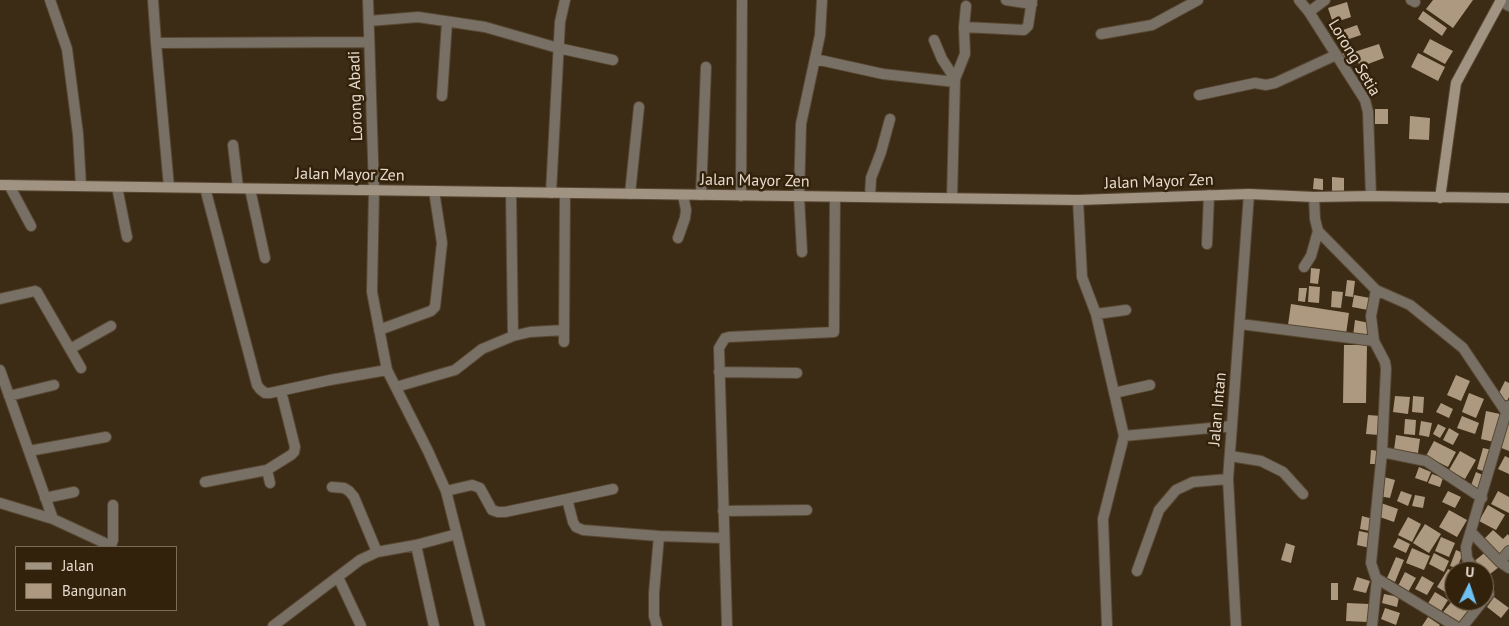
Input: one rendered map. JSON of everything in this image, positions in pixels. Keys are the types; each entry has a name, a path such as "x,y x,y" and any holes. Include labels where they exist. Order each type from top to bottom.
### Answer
{"street":[{"path":"50,0 67,49 78,134 81,186"},
{"path":"153,0 168,187"},
{"name":"Lorong Abadi","path":"368,0 374,190 372,292 387,370 446,491 480,626"},
{"path":"551,193 558,48 564,0"},
{"path":"802,252 799,197 801,124 820,35 822,0"},
{"path":"964,27 1024,30 1028,26 1032,2 1006,0"},
{"path":"1101,34 1152,25 1198,0"},
{"name":"Lorong Setia","path":"1300,0 1365,100 1368,112 1371,196"},
{"path":"1309,12 1325,0"},
{"path":"739,2 741,196"},
{"path":"1440,198 1456,83 1503,2"},
{"path":"952,198 955,81 965,54 964,27 966,6"},
{"path":"369,21 418,17 485,27 558,48 614,60"},
{"path":"442,96 447,22"},
{"path":"934,40 942,59 955,81"},
{"path":"156,43 370,42"},
{"path":"1199,95 1255,83 1266,85 1275,83 1336,55"},
{"path":"815,59 883,74 955,81"},
{"path":"701,195 706,67"},
{"path":"630,194 639,107"},
{"path":"870,197 871,178 881,152 890,119"},
{"path":"233,145 238,188"},
{"path":"5,185 31,226"},
{"name":"Jalan Mayor Zen","path":"5,185 1078,200 1250,194 1314,197 1509,198"},
{"path":"117,187 127,237"},
{"path":"205,188 257,385 265,393 387,370"},
{"path":"250,189 265,258"},
{"path":"379,330 431,311 435,307 442,243 434,191"},
{"path":"511,192 513,336"},
{"path":"564,342 566,193"},
{"name":"Jalan Intan","path":"1236,626 1228,479 1250,194"},
{"path":"678,238 686,210 683,195"},
{"path":"1207,244 1210,195"},
{"path":"727,626 719,372 720,348 725,338 834,332 835,197"},
{"path":"1304,267 1311,256 1318,231 1315,219 1314,197"},
{"path":"1078,200 1082,277 1096,314 1124,436 1103,519 1107,626"},
{"path":"1318,231 1376,290 1410,305 1463,348 1507,408 1466,552 1470,561"},
{"path":"1372,626 1377,579 1371,563 1382,452 1386,368 1385,362 1374,341 1371,316 1376,290"},
{"path":"0,299 37,292 81,368"},
{"path":"1096,314 1126,310"},
{"path":"1240,324 1374,341"},
{"path":"70,349 111,326"},
{"path":"396,387 455,370 482,349 513,336 530,332 564,330"},
{"path":"0,370 53,519"},
{"path":"719,372 797,373"},
{"path":"9,396 54,385"},
{"path":"1114,393 1150,385"},
{"path":"205,482 267,470 294,452 295,447 281,391"},
{"path":"1124,436 1232,426"},
{"path":"29,451 106,437"},
{"path":"1382,452 1426,460 1482,498"},
{"path":"1230,456 1261,461 1283,472 1303,494"},
{"path":"267,470 270,483"},
{"path":"1137,571 1159,510 1176,490 1193,482 1228,479"},
{"path":"446,491 472,485 480,488 492,510 506,512 613,489"},
{"path":"332,487 344,488 354,497 377,552"},
{"path":"46,498 74,492"},
{"path":"568,499 573,522 576,527 583,530 659,536 724,538"},
{"path":"0,502 53,519 101,542 112,543 113,505"},
{"path":"723,511 807,510"},
{"path":"1471,532 1500,562 1509,568"},
{"path":"274,626 360,560 377,552 416,545 457,534"},
{"path":"658,626 654,616 654,594 659,536"},
{"path":"416,545 434,626"},
{"path":"1500,562 1509,551"},
{"path":"338,577 361,626"},
{"path":"1377,579 1455,626"},
{"path":"1463,626 1475,611"}],"building":[{"path":"1433,0 1473,0 1453,28 1426,9"},
{"path":"1347,2 1351,17 1333,23 1328,8"},
{"path":"1423,11 1447,28 1442,36 1418,19"},
{"path":"1357,25 1361,35 1346,40 1343,30"},
{"path":"1430,39 1453,51 1445,64 1423,52"},
{"path":"1379,44 1384,58 1360,67 1354,52"},
{"path":"1351,49 1354,56 1345,59 1342,53"},
{"path":"1418,53 1445,67 1438,81 1411,67"},
{"path":"1375,109 1388,109 1388,124 1375,124"},
{"path":"1410,116 1430,118 1429,140 1409,139"},
{"path":"1332,177 1344,178 1344,191 1332,191"},
{"path":"1314,178 1323,179 1323,190 1313,189"},
{"path":"1311,268 1320,269 1318,284 1310,283"},
{"path":"1347,280 1355,281 1353,297 1345,296"},
{"path":"1309,286 1320,287 1319,303 1308,302"},
{"path":"1299,288 1307,288 1305,302 1298,301"},
{"path":"1332,291 1343,292 1341,308 1331,307"},
{"path":"1354,295 1370,298 1368,310 1352,307"},
{"path":"1291,304 1349,313 1346,334 1288,325"},
{"path":"1355,320 1369,323 1366,338 1353,336"},
{"path":"1344,345 1367,345 1366,403 1343,403"},
{"path":"1456,375 1470,381 1461,401 1447,395"},
{"path":"1505,381 1509,383 1509,397 1507,401 1497,397"},
{"path":"1469,393 1484,399 1476,418 1462,412"},
{"path":"1395,396 1410,397 1408,414 1393,412"},
{"path":"1413,396 1424,397 1423,413 1412,412"},
{"path":"1441,403 1453,409 1449,418 1436,412"},
{"path":"1486,411 1500,414 1494,442 1481,439"},
{"path":"1368,415 1381,416 1379,435 1366,434"},
{"path":"1462,416 1479,423 1475,434 1457,428"},
{"path":"1405,419 1416,420 1415,435 1404,434"},
{"path":"1421,421 1432,423 1429,437 1419,435"},
{"path":"1509,423 1509,451 1499,447"},
{"path":"1438,424 1446,428 1440,438 1433,434"},
{"path":"1449,428 1459,434 1453,445 1443,440"},
{"path":"1396,435 1420,439 1418,453 1394,450"},
{"path":"1434,441 1456,452 1448,467 1426,456"},
{"path":"1483,448 1492,450 1486,472 1477,469"},
{"path":"1371,450 1378,451 1377,464 1370,464"},
{"path":"1460,451 1476,460 1465,479 1449,470"},
{"path":"1505,456 1509,458 1509,474 1498,469"},
{"path":"1419,467 1431,472 1427,482 1415,478"},
{"path":"1476,472 1485,476 1479,491 1470,488"},
{"path":"1432,474 1443,478 1440,487 1428,483"},
{"path":"1384,477 1395,480 1390,498 1379,496"},
{"path":"1401,491 1412,495 1408,506 1397,501"},
{"path":"1448,491 1461,497 1455,508 1442,502"},
{"path":"1498,491 1509,497 1509,513 1491,504"},
{"path":"1415,495 1425,497 1423,508 1412,506"},
{"path":"1381,503 1398,509 1394,522 1377,516"},
{"path":"1488,505 1505,515 1496,530 1479,521"},
{"path":"1449,510 1467,520 1457,537 1439,527"},
{"path":"1362,516 1373,519 1370,531 1360,529"},
{"path":"1408,517 1421,524 1412,542 1398,535"},
{"path":"1425,524 1441,534 1429,553 1413,543"},
{"path":"1493,530 1503,539 1508,534 1509,536 1509,549 1500,558 1482,541"},
{"path":"1359,531 1373,534 1370,548 1357,545"},
{"path":"1441,537 1455,543 1449,557 1435,551"},
{"path":"1398,538 1410,544 1406,553 1393,547"},
{"path":"1286,543 1295,546 1291,563 1281,560"},
{"path":"1412,548 1430,556 1424,570 1406,563"},
{"path":"1456,550 1463,553 1460,561 1452,561"},
{"path":"1487,551 1499,567 1494,571 1494,561 1474,561"},
{"path":"1434,553 1449,561 1444,561 1444,572 1429,564"},
{"path":"1396,557 1404,560 1395,582 1387,578"},
{"path":"1405,572 1416,578 1407,594 1397,588"},
{"path":"1422,576 1434,583 1427,595 1415,589"},
{"path":"1444,576 1444,591 1437,587"},
{"path":"1357,577 1370,581 1366,593 1353,590"},
{"path":"1331,583 1338,583 1338,600 1331,600"},
{"path":"1435,592 1444,598 1444,606 1440,613 1427,605"},
{"path":"1384,594 1399,597 1397,607 1382,603"},
{"path":"1494,597 1509,608 1501,618 1492,611 1494,611"},
{"path":"1347,603 1369,604 1368,622 1346,621"},
{"path":"1385,608 1400,613 1396,625 1381,619"},
{"path":"1444,611 1469,612 1460,624 1443,612"},
{"path":"1428,617 1440,625 1422,626"}]}
